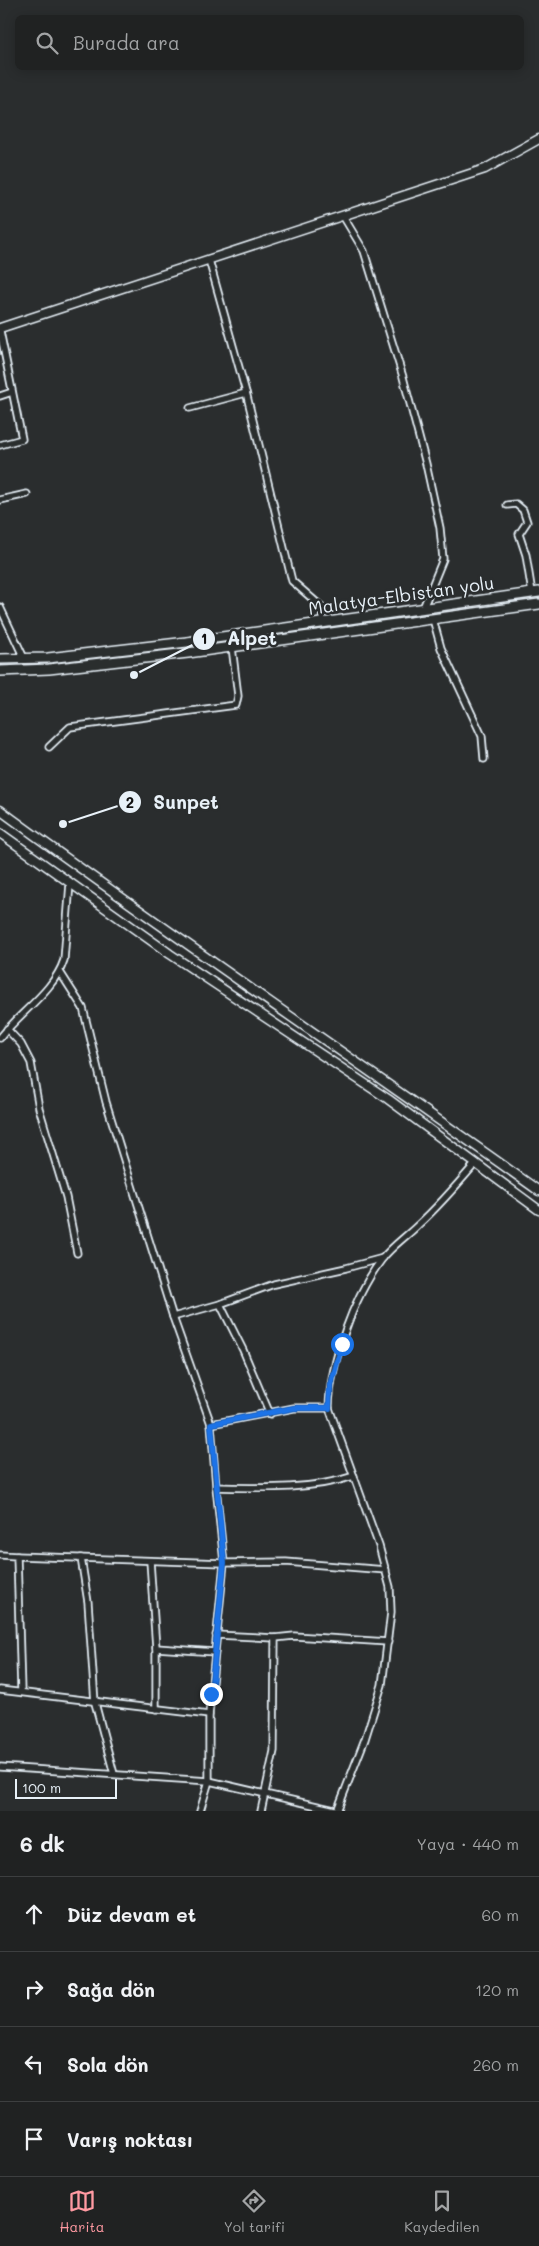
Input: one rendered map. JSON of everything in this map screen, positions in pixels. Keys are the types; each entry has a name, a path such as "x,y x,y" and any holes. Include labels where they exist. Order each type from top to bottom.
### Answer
{"main road":[{"path":"0,329 485,168 539,139"},
{"name":"Malatya-Elbistan yolu","path":"0,659 187,642 536,592"},
{"name":"Malatya-Elbistan yolu","path":"0,671 49,669 232,647 539,604"},
{"path":"0,810 111,891 354,1059 539,1191"},
{"path":"0,833 170,954 388,1099 539,1210"}],"street":[{"path":"342,216 364,251 406,386 440,528 443,559 422,608"},
{"path":"209,260 246,393 292,581 323,608 322,623"},
{"path":"0,329 22,439 0,445"},
{"path":"0,396 12,392"},
{"path":"190,408 246,393"},
{"path":"0,500 27,494"},
{"path":"507,505 516,504 523,510 527,522 519,534 536,592"},
{"path":"0,607 24,658"},
{"path":"433,619 440,648 482,736 484,759"},
{"path":"49,747 70,727 236,705 238,696 232,647"},
{"path":"0,1038 49,987 60,972 64,960 70,883"},
{"path":"60,972 83,1008 106,1102 173,1317 211,1424 224,1563 209,1715 209,1781 200,1811"},
{"path":"7,1029 21,1044 31,1063 39,1108 66,1197 77,1253"},
{"path":"0,1766 209,1781 338,1811 365,1739 382,1685 388,1642 390,1587 354,1476 329,1408 330,1389 342,1344 360,1296 383,1257 439,1205 475,1164"},
{"path":"173,1317 220,1304 274,1284 346,1268 383,1257"},
{"path":"220,1304 243,1350 270,1414"},
{"path":"211,1424 294,1408 329,1408"},
{"path":"216,1487 250,1488 320,1483 354,1476"},
{"path":"0,1555 224,1563 286,1562 386,1570"},
{"path":"17,1556 21,1691"},
{"path":"81,1558 88,1602 95,1703 114,1774"},
{"path":"150,1561 156,1648 156,1709"},
{"path":"216,1636 275,1638 294,1636 388,1642"},
{"path":"261,1811 274,1751 275,1638"},
{"path":"156,1648 214,1652"},
{"path":"0,1690 21,1691 95,1703 209,1715"}],"place":[{"name":"Alpet","path":"134,675"},
{"name":"Sunpet","path":"63,824"}],"route":[{"path":"211,1694 224,1563 211,1424 294,1408 329,1408 330,1389 342,1344"}]}
